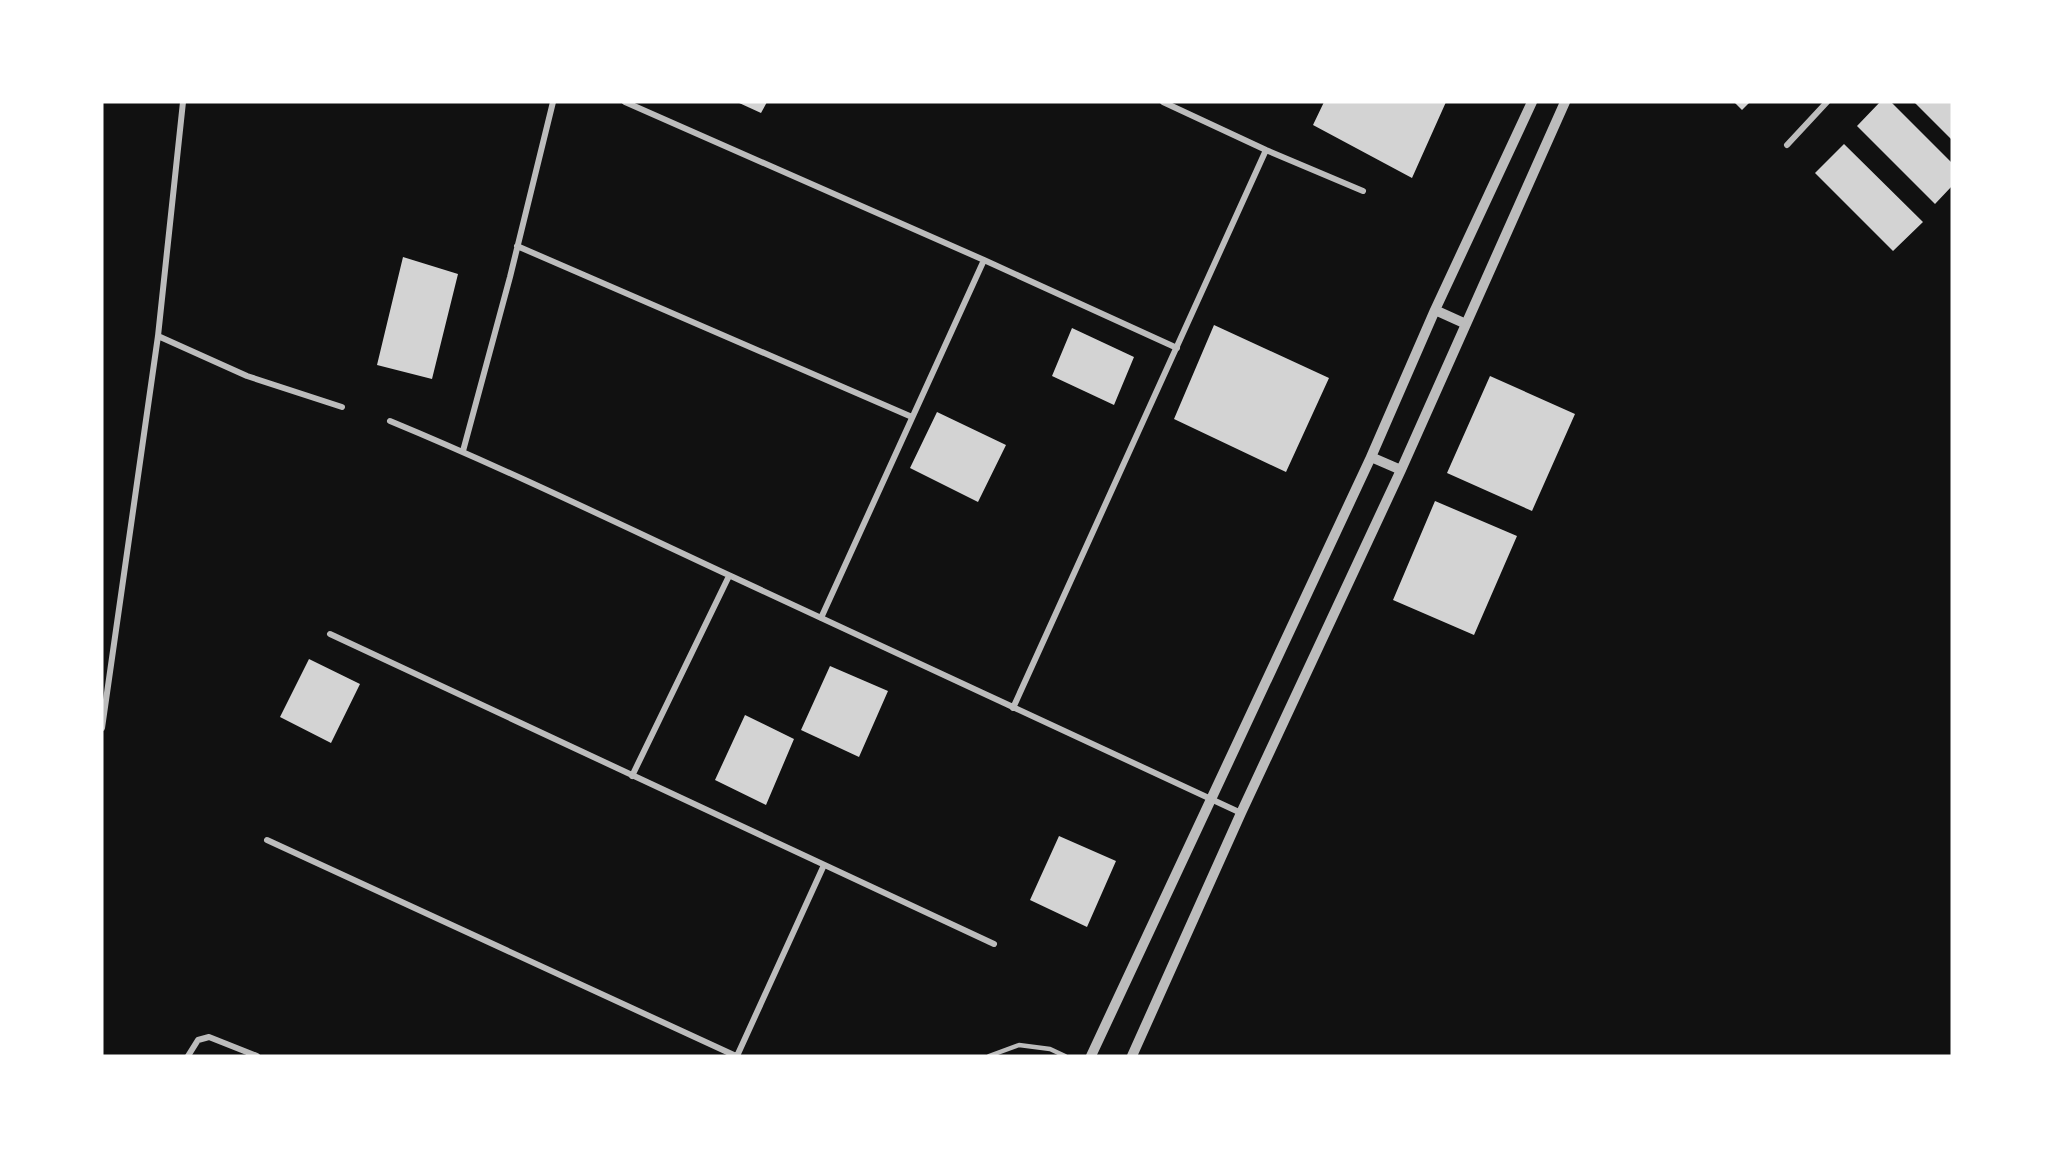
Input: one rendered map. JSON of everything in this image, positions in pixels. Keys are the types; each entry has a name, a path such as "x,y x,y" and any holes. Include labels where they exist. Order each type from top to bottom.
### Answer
{"street":[{"path":"102,728 158,336 183,102"},
{"path":"463,451 518,246 553,102"},
{"path":"625,102 984,260 1177,348"},
{"path":"1163,102 1266,150 1363,191"},
{"path":"1091,1056 1371,457 1435,310 1532,102"},
{"path":"1132,1056 1241,813 1401,470 1565,102"},
{"path":"1787,145 1827,102"},
{"path":"1013,708 1266,150"},
{"path":"518,246 912,417"},
{"path":"821,618 984,260"},
{"path":"1435,310 1466,324"},
{"path":"158,336 247,376 342,406"},
{"path":"390,421 463,451 1241,813"},
{"path":"1371,457 1401,470"},
{"path":"632,776 729,576"},
{"path":"330,634 993,944"},
{"path":"267,840 737,1056 824,865"},
{"path":"188,1056 198,1040 209,1038 256,1056"}],"lane":[{"path":"989,1056 1019,1045 1050,1049 1065,1056"}],"building":[{"path":"737,102 767,102 761,113"},
{"path":"1324,102 1446,102 1412,178 1313,125"},
{"path":"1734,102 1750,102 1742,110"},
{"path":"1880,102 1891,102 1952,163 1952,186 1935,204 1857,126"},
{"path":"1914,102 1952,102 1952,140"},
{"path":"1844,144 1923,222 1893,251 1815,173"},
{"path":"403,257 458,274 432,379 377,365"},
{"path":"1214,325 1329,378 1286,472 1174,419"},
{"path":"1072,328 1134,357 1114,405 1052,376"},
{"path":"1490,376 1575,414 1532,511 1447,473"},
{"path":"937,412 1006,445 978,502 910,468"},
{"path":"1435,501 1517,536 1474,635 1393,600"},
{"path":"309,659 360,684 331,743 280,717"},
{"path":"830,666 888,691 859,757 801,730"},
{"path":"745,715 794,739 766,805 715,780"},
{"path":"1059,836 1116,861 1087,927 1030,900"}]}
